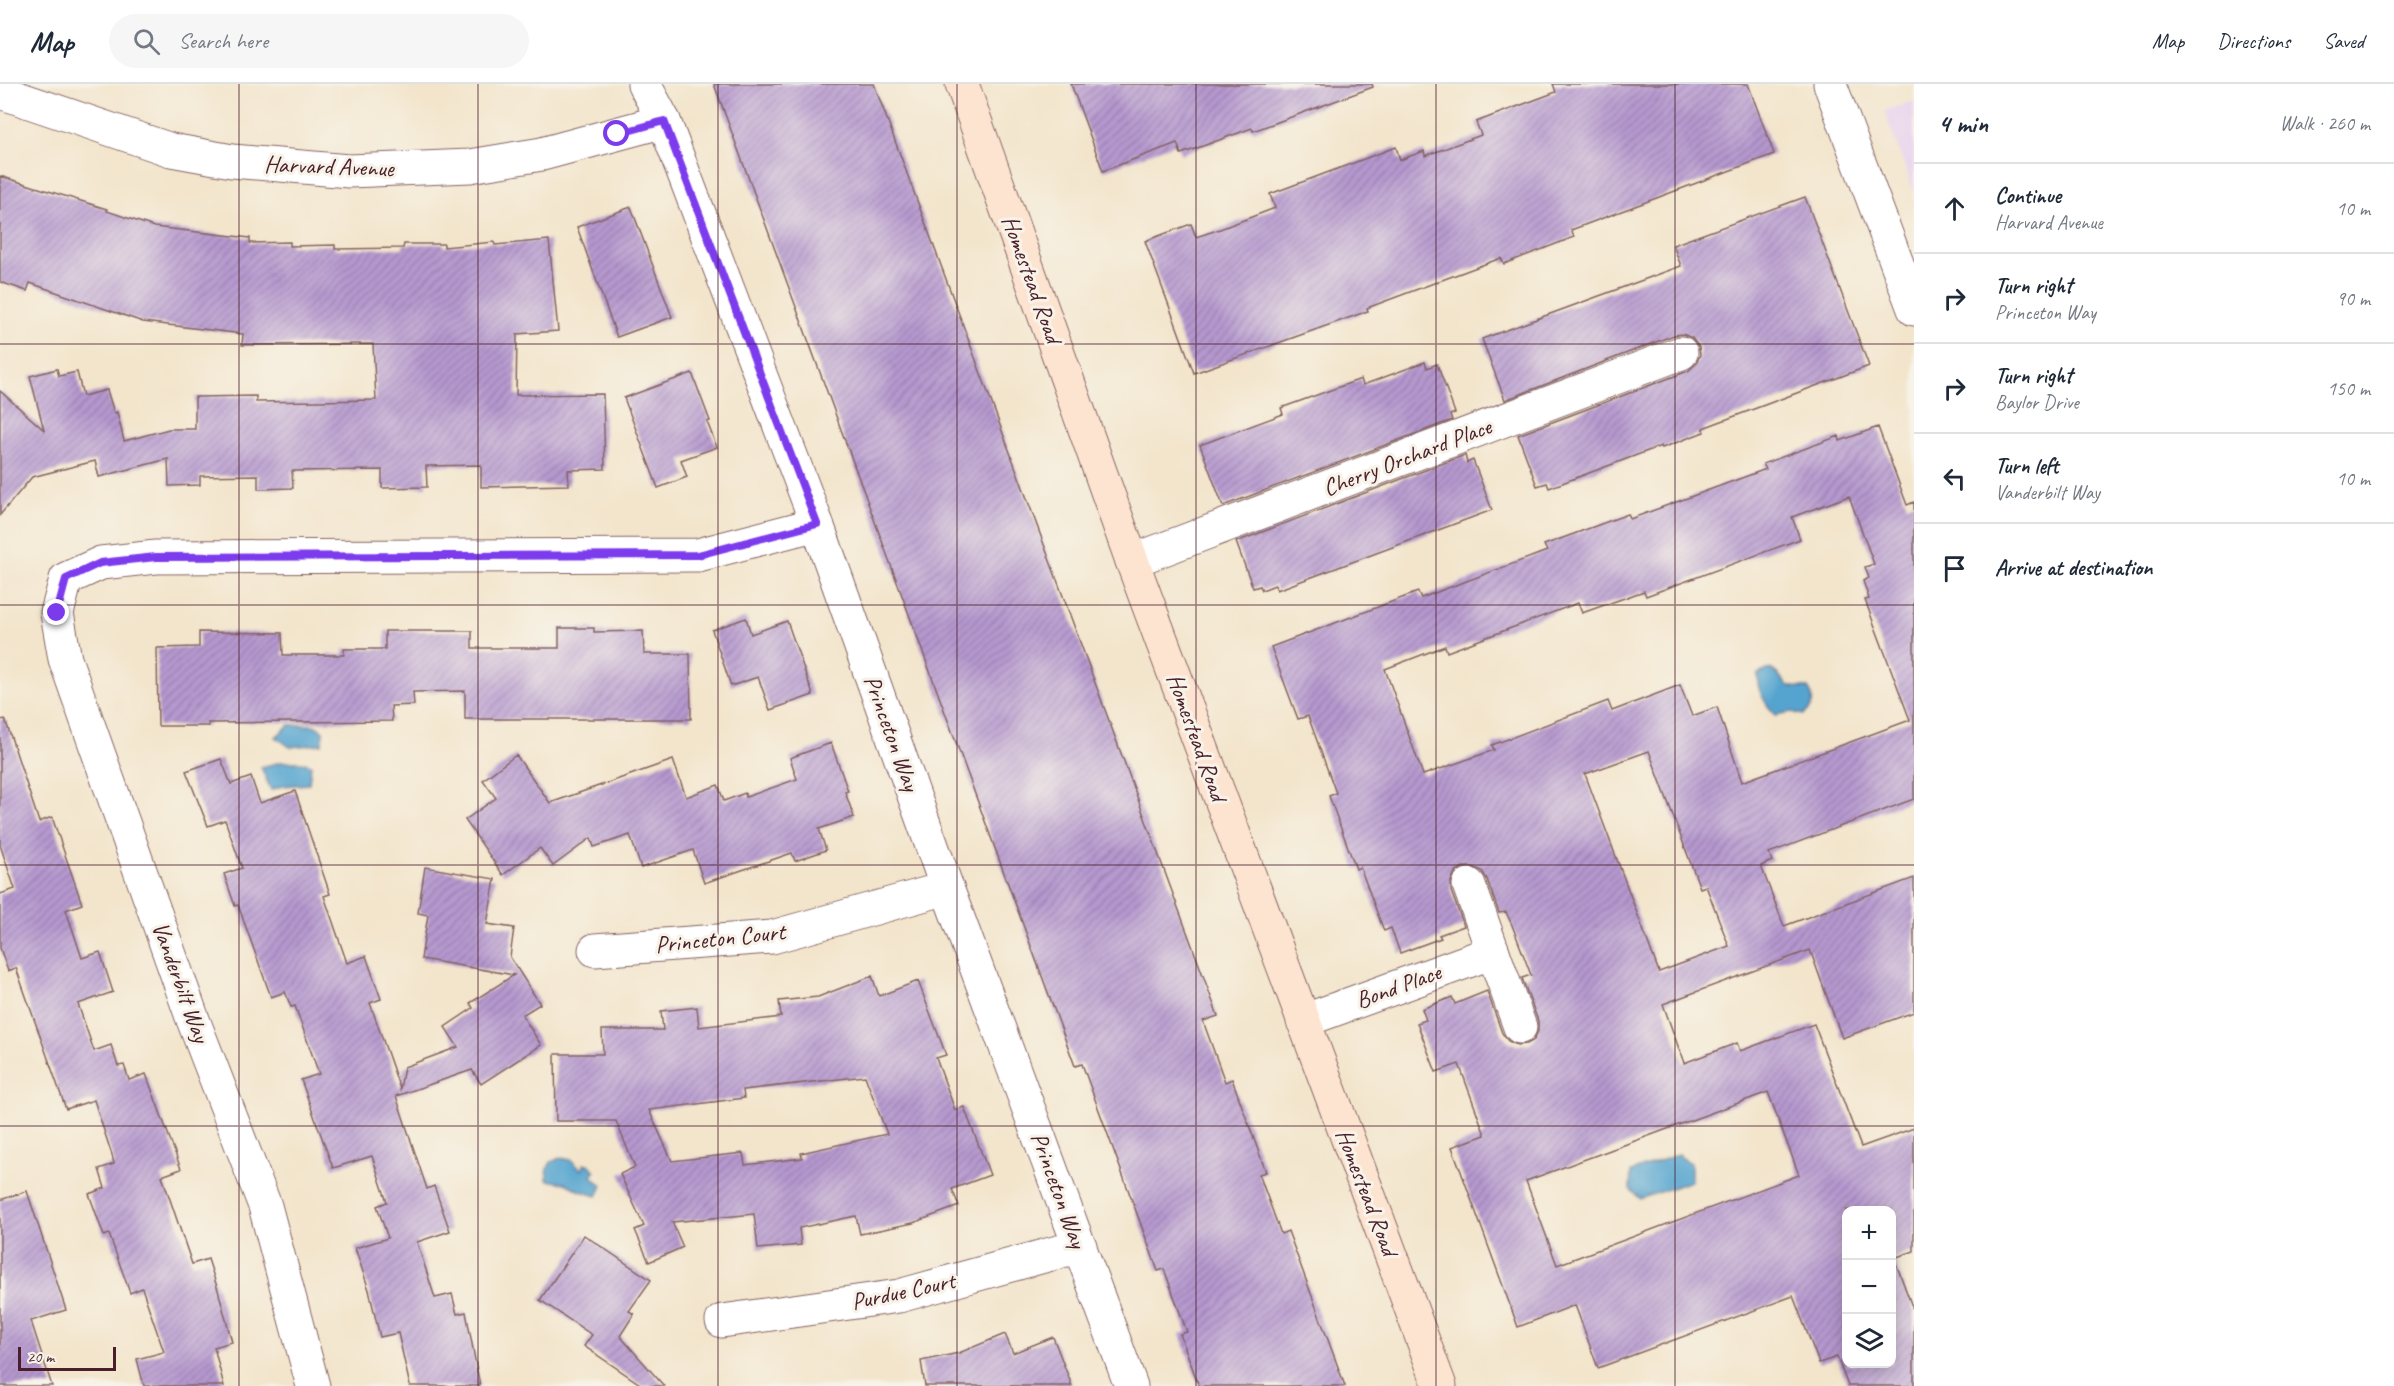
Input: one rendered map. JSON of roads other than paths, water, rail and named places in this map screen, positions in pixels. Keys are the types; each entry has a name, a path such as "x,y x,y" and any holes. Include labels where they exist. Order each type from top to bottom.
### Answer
{"main road":[{"name":"Homestead Road","path":"962,84 1132,561 1440,1386"}],"street":[{"name":"Princeton Way","path":"644,84 664,121 817,524 947,888 1131,1386"},
{"path":"1830,84 1914,309"},
{"name":"Harvard Avenue","path":"0,92 171,150 232,161 349,171 470,166 542,154 664,121"},
{"name":"Cherry Orchard Place","path":"1132,561 1681,353"},
{"name":"Vanderbilt Way","path":"313,1386 265,1206 192,1017 65,659 57,613 66,579 100,563 156,557 698,555 817,524"},
{"path":"1469,885 1520,1027"},
{"name":"Princeton Court","path":"595,950 772,937 947,888"},
{"name":"Bond Place","path":"1303,1021 1493,952"},
{"name":"Purdue Court","path":"722,1321 899,1296 1080,1246"}],"water":[{"path":"1770,669 1787,685 1808,688 1812,696 1812,703 1807,713 1803,715 1792,712 1776,715 1772,711 1758,685 1758,674"},
{"path":"289,725 314,725 323,731 322,744 290,747 276,737"},
{"path":"281,762 301,762 311,765 309,784 282,786 271,790 261,767"},
{"path":"1679,1154 1691,1163 1691,1181 1640,1199 1630,1189 1631,1172"},
{"path":"560,1158 571,1160 582,1170 584,1164 589,1164 595,1171 592,1176 602,1186 597,1196 565,1183 547,1180 547,1170 551,1162"}]}
